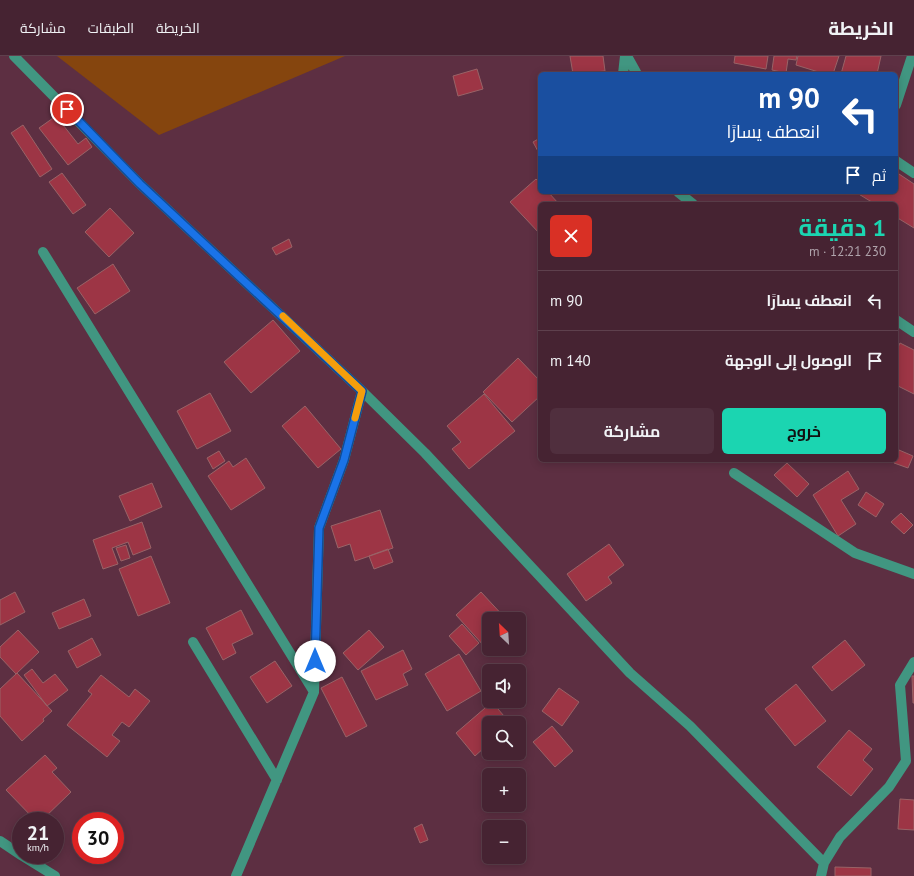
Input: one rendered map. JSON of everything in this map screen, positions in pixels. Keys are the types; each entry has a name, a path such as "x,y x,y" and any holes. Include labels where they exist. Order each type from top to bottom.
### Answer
{"street":[{"path":"14,56 140,184 362,391 425,453 630,673 690,726 824,863"},
{"path":"623,72 626,56"},
{"path":"626,56 636,72"},
{"path":"898,99 912,56"},
{"path":"898,162 914,173"},
{"path":"680,194 690,202"},
{"path":"43,252 314,692"},
{"path":"898,321 914,332"},
{"path":"236,876 314,692 319,528 344,460 362,391"},
{"path":"734,473 855,553 914,574"},
{"path":"192,642 277,780"},
{"path":"822,876 824,863 840,837 889,786 906,760 900,685 914,662"},
{"path":"0,841 12,849"},
{"path":"35,864 54,876"}],"shaded area":[{"path":"57,56 345,56 159,135"}],"building":[{"path":"570,56 603,56 605,71 573,72"},
{"path":"735,56 768,56 766,69 734,63"},
{"path":"774,56 797,56 796,60 788,59 786,72 772,70"},
{"path":"798,56 839,56 834,72 819,72 796,65"},
{"path":"846,56 881,56 877,72 842,72"},
{"path":"477,69 483,89 458,96 453,76"},
{"path":"56,116 78,144 86,138 92,147 68,165 39,128"},
{"path":"23,125 52,169 40,177 11,133"},
{"path":"538,139 538,151 533,142"},
{"path":"62,173 86,205 73,214 49,182"},
{"path":"898,173 914,184 914,228 898,218 898,202 872,202 859,194 898,194"},
{"path":"536,179 538,181 538,194 550,194 557,202 538,202 538,232 510,202"},
{"path":"110,208 134,233 109,257 85,232"},
{"path":"289,239 292,247 276,255 272,248"},
{"path":"113,264 130,291 95,314 77,288"},
{"path":"273,320 300,351 251,393 224,362"},
{"path":"900,343 914,350 914,394 898,386 898,347"},
{"path":"518,358 538,379 538,398 512,422 483,392"},
{"path":"210,393 231,431 197,449 177,411"},
{"path":"484,394 515,431 469,469 452,449 461,442 447,426"},
{"path":"305,406 341,449 318,468 282,426"},
{"path":"899,450 913,456 908,468 894,463 898,462"},
{"path":"219,451 225,461 213,469 207,458"},
{"path":"246,458 265,488 231,510 208,476 229,461 233,467"},
{"path":"787,463 809,484 797,497 774,475"},
{"path":"848,471 859,489 841,500 856,524 838,536 813,495"},
{"path":"152,483 162,507 130,521 119,496"},
{"path":"866,492 884,504 876,517 858,505"},
{"path":"380,510 393,548 355,561 350,544 338,548 331,526"},
{"path":"901,513 913,525 904,534 891,522"},
{"path":"142,522 151,548 133,555 128,542 112,548 118,564 103,569 93,540"},
{"path":"609,544 624,565 608,577 612,583 586,601 567,574"},
{"path":"126,545 130,558 121,561 116,548"},
{"path":"388,549 393,562 374,569 369,556"},
{"path":"151,556 170,603 138,616 119,569"},
{"path":"15,592 25,612 0,625 0,600"},
{"path":"481,592 500,612 482,612 482,644 456,615"},
{"path":"84,599 91,616 59,629 52,613"},
{"path":"241,610 253,634 232,644 236,653 223,660 206,628"},
{"path":"462,624 479,643 466,655 449,636"},
{"path":"18,630 39,652 16,674 0,657 0,647"},
{"path":"369,630 384,647 358,670 343,653"},
{"path":"92,638 101,655 77,668 68,651"},
{"path":"845,640 865,665 832,691 812,667"},
{"path":"403,650 412,669 403,674 408,685 376,700 361,671"},
{"path":"459,654 481,691 447,711 425,674"},
{"path":"275,661 292,686 267,703 250,677"},
{"path":"32,669 43,683 55,674 68,690 47,706 24,675"},
{"path":"17,673 52,711 43,719 44,721 22,741 0,716 0,689"},
{"path":"101,675 129,697 135,689 150,701 129,727 122,722 112,735 120,741 107,757 67,725 92,694 88,691"},
{"path":"912,676 914,676 914,703 913,703"},
{"path":"342,677 367,726 346,737 321,688"},
{"path":"796,684 826,721 795,746 765,709"},
{"path":"559,688 579,702 562,726 542,711"},
{"path":"485,708 497,708 504,716 482,716 482,750 475,756 456,733"},
{"path":"552,726 573,751 555,767 533,742"},
{"path":"849,730 872,749 863,760 873,769 851,796 817,767"},
{"path":"45,755 57,768 52,772 71,792 50,812 27,812 6,790"},
{"path":"900,799 914,800 914,830 898,829"},
{"path":"422,824 428,840 420,843 414,828"},
{"path":"835,867 871,868 871,876 835,876"}],"slow traffic":[{"path":"283,316 362,391 355,418"}],"route":[{"path":"67,109 140,184 362,391 344,460 319,528 315,615 315,661"}]}
